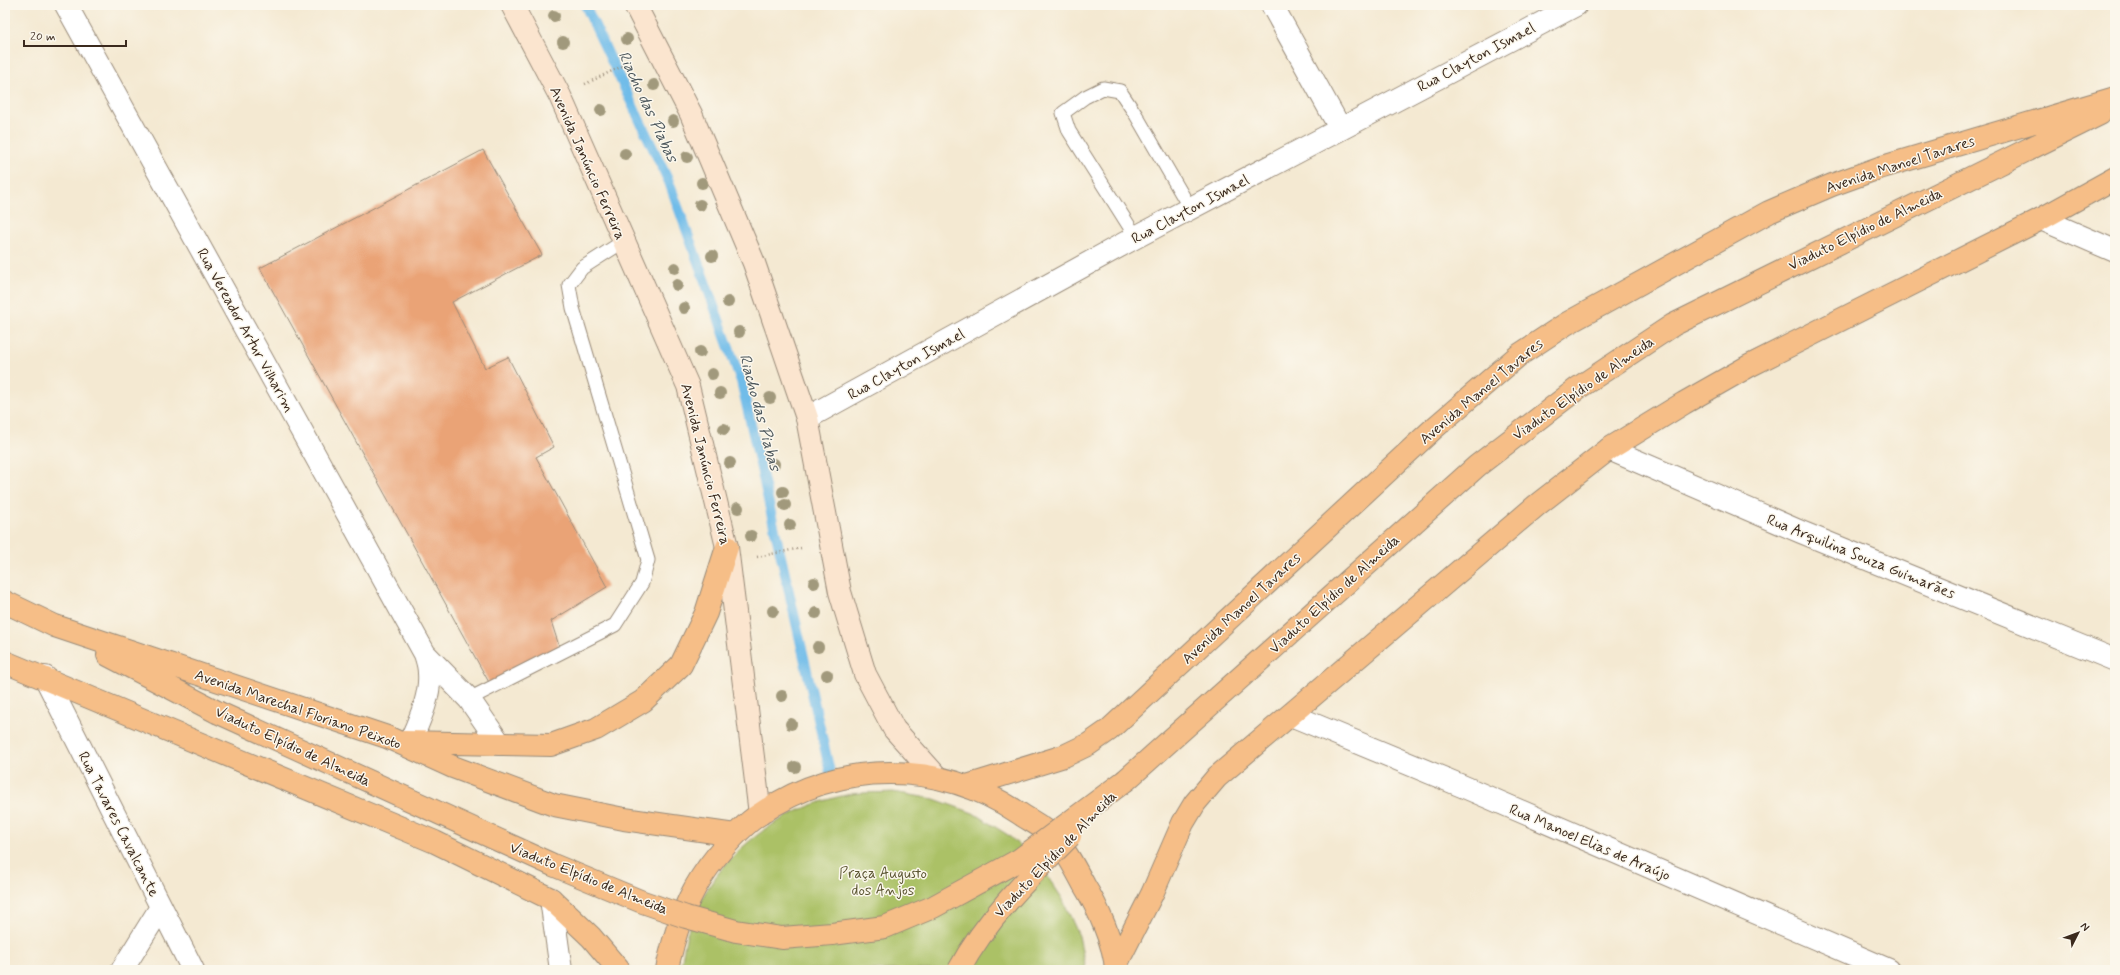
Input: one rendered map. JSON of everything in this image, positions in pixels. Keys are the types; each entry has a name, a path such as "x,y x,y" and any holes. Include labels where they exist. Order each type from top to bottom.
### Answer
{"main road":[{"name":"Avenida Janúncio Ferreira","path":"512,5 560,96 688,386 727,547 760,814"},
{"path":"635,5 691,114 754,263 807,418 840,592 865,674 894,729 937,777"},
{"name":"Avenida Manoel Tavares","path":"967,786 1064,756 1089,744 1109,730 1432,430 1519,355 1566,324 1769,212 1832,185 1879,168 2115,98"},
{"name":"Viaduto Elpídio de Almeida","path":"959,970 994,916 1028,878 1126,780 1477,466 1578,388 1673,325 2115,106"},
{"path":"1116,967 1152,894 1183,823 1195,803 1217,777 1537,505 1609,449 1684,403 1749,366 2041,219 2115,178"},
{"path":"402,742 551,745 596,729 643,700 681,665 706,613 727,547"},
{"name":"Avenida Marechal Floriano Peixoto","path":"5,602 55,626 402,742 453,767 554,805 624,819 735,835"},
{"name":"Viaduto Elpídio de Almeida","path":"55,626 217,712 553,865 640,901 686,917 736,931 782,938 832,934 885,927 933,907 1019,860 1126,780"},
{"path":"5,662 45,677 435,842 551,899 591,937 619,970"},
{"path":"667,970 680,916 704,872 735,835 760,814 793,794 830,781 867,773 906,773 937,777 967,786 1001,802 1052,835 1072,863 1100,911 1116,967"}],"street":[{"name":"Rua Vereador Artur Vilharim","path":"66,5 425,654 430,674 426,697 419,721 402,742"},
{"path":"1272,5 1340,128"},
{"name":"Rua Clayton Ismael","path":"807,418 1136,237 1191,210 1340,128 1576,5"},
{"path":"2041,219 2115,251"},
{"name":"Rua Arquilina Souza Guimarães","path":"1609,449 1801,532 2115,660"},
{"name":"Rua Vereador Artur Vilharim","path":"425,654 469,699 500,744"},
{"name":"Rua Tavares Cavalcante","path":"45,677 193,970"},
{"name":"Rua Manoel Elias de Araújo","path":"1290,715 1469,789 1889,970"},
{"path":"551,899 560,970"},
{"path":"122,970 161,907"}],"lane":[{"path":"1136,237 1069,131 1063,113 1085,97 1103,88 1120,91 1136,115 1191,210"},
{"path":"469,699 614,625 642,583 648,560 575,316 569,285 582,268 624,241"}],"path":[{"path":"591,81 632,61"},
{"path":"757,557 798,548"}],"green space":[{"name":"Praça Augusto dos Anjos","path":"893,792 934,799 973,813 1008,835 1039,864 1062,898 1079,936 1086,970 680,970 685,941 699,905 713,881 730,859 750,840 773,824 798,811 824,801 851,794"}],"building":[{"path":"483,150 542,255 452,302 485,368 508,357 554,447 536,457 607,587 551,621 561,652 491,686 260,268"}],"waterway":[{"name":"Riacho das Piabas","path":"585,5 669,182 741,381 831,776"}]}
